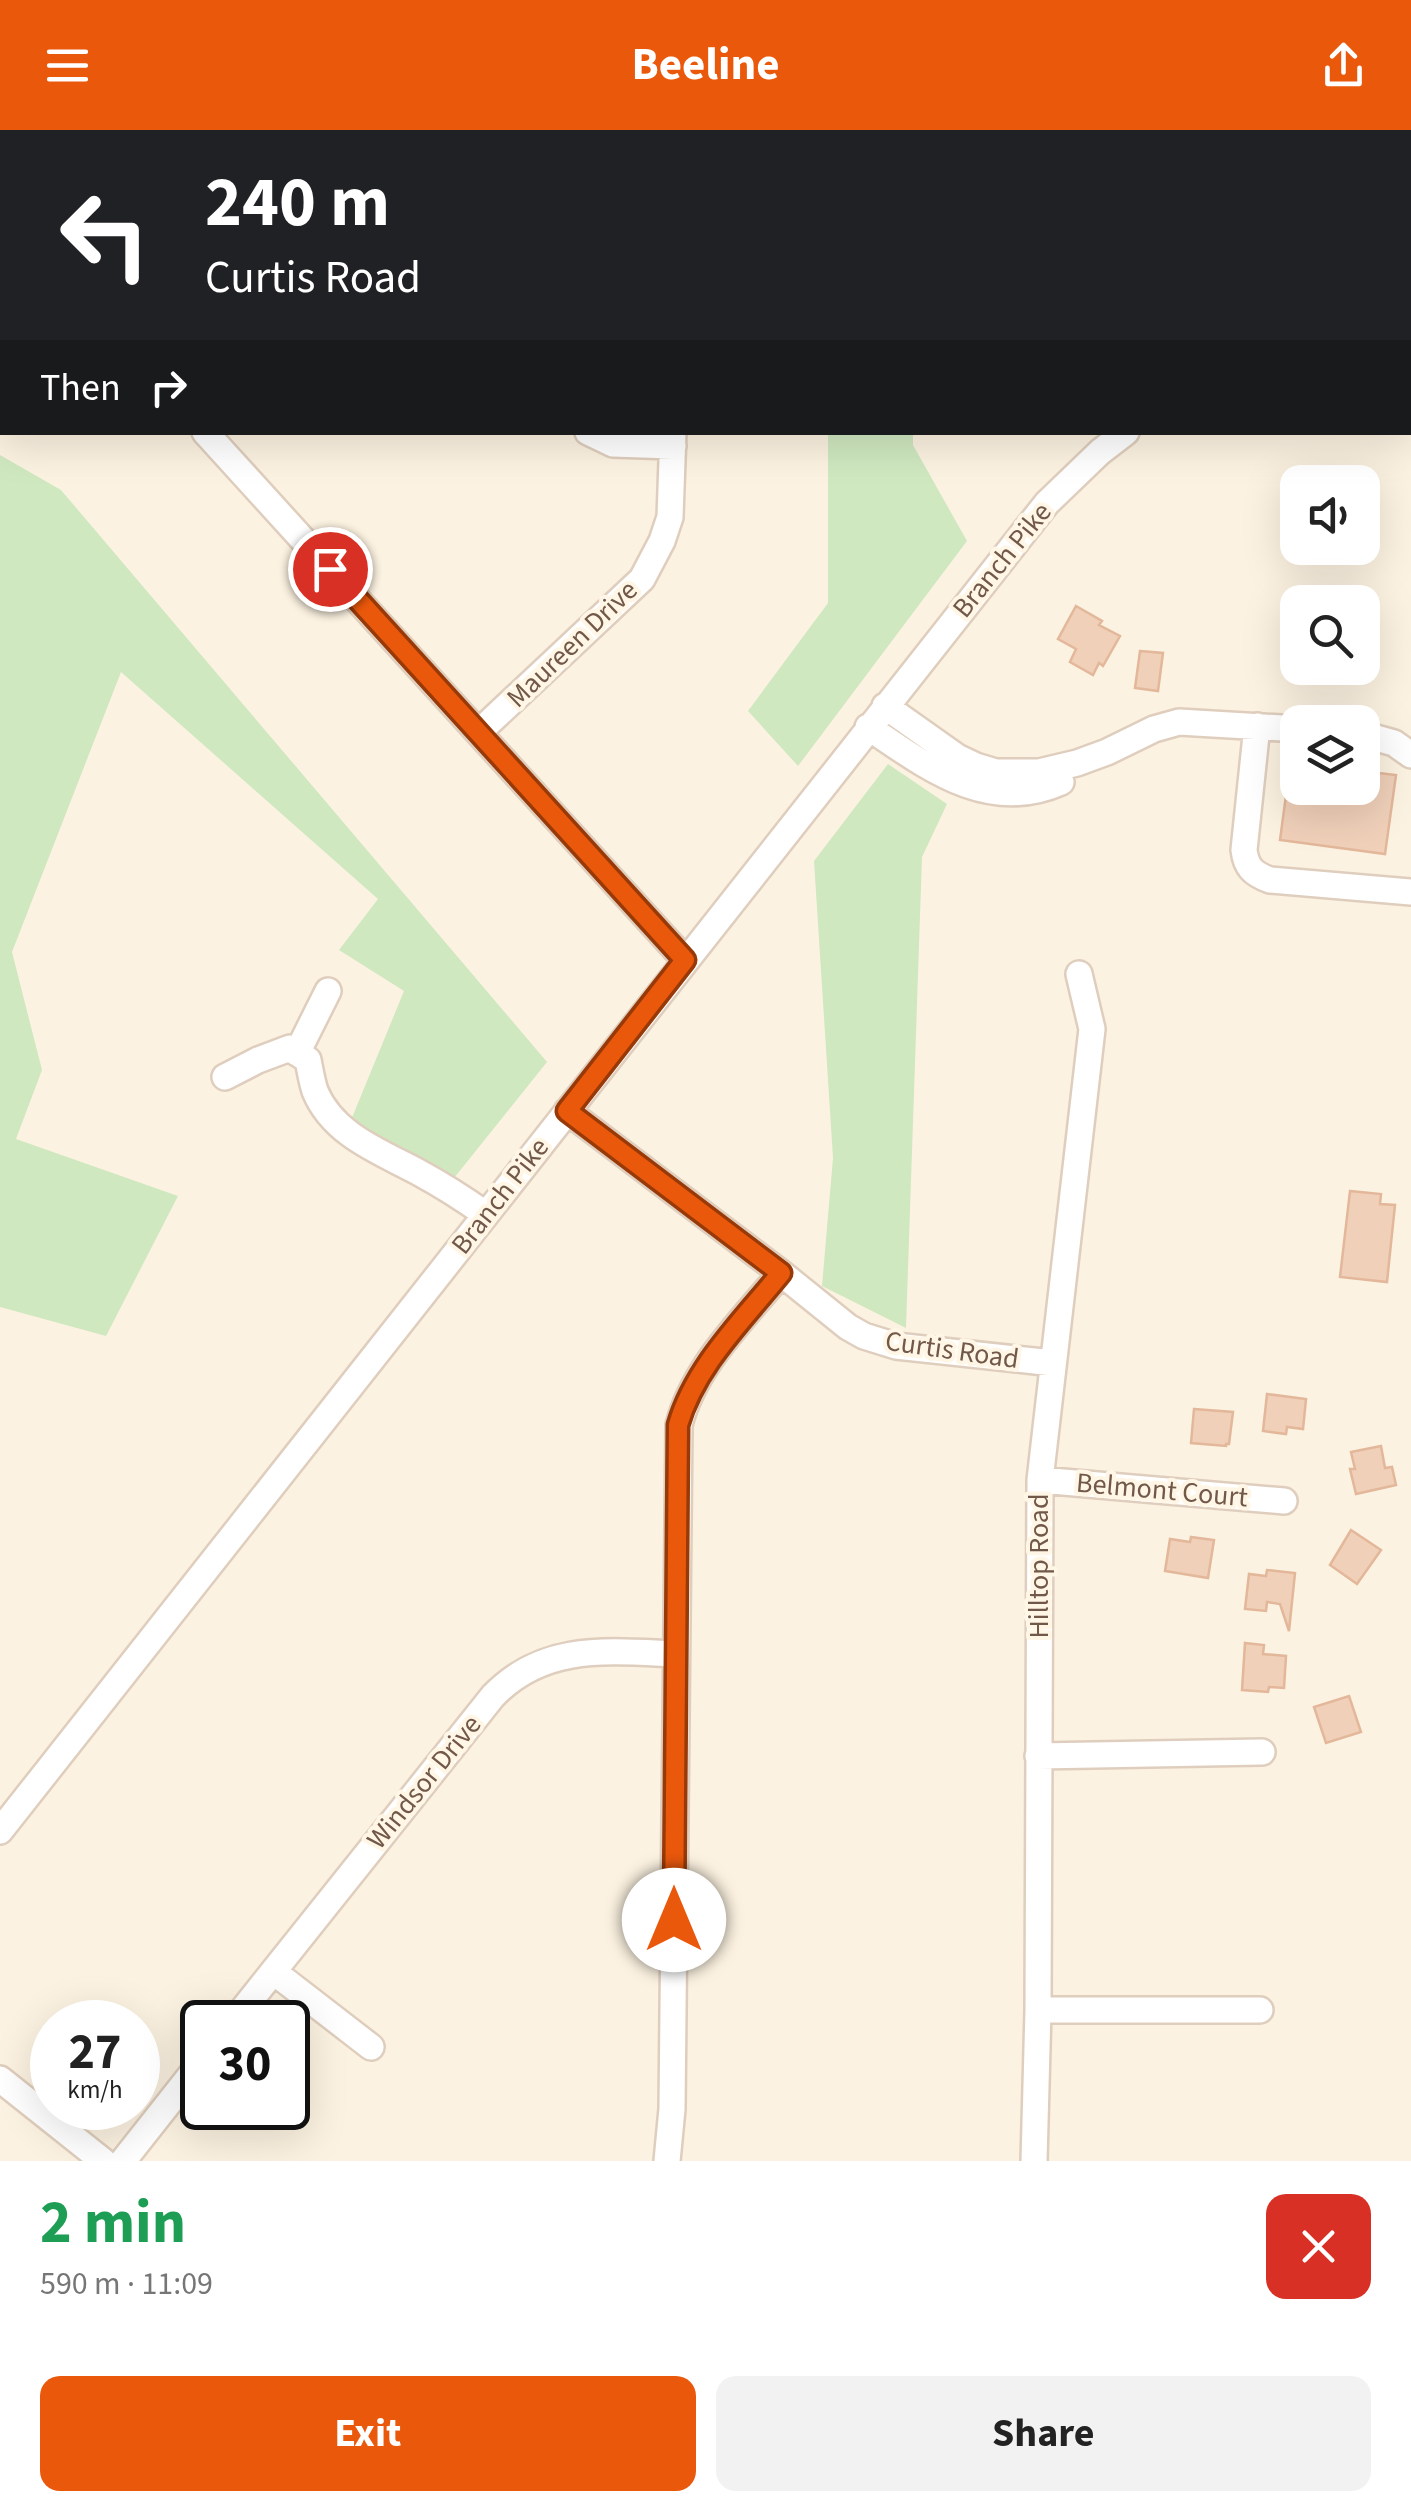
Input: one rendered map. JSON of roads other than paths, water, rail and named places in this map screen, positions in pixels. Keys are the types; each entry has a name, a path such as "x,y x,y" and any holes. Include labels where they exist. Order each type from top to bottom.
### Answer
{"street":[{"path":"208,435 685,960"},
{"path":"594,435 613,444 673,440"},
{"name":"Branch Pike","path":"0,1832 1047,503 1122,435"},
{"name":"Maureen Drive","path":"479,732 642,579 670,517 673,440"},
{"path":"885,706 957,757 996,772 1039,772 1107,752 1178,722 1280,728"},
{"path":"1258,726 1244,850 1250,870 1270,880 1411,892"},
{"path":"868,728 944,776 1001,792 1055,785 1107,752"},
{"path":"1380,739 1411,755"},
{"name":"Hilltop Road","path":"1034,2161 1040,1480 1092,1029 1079,974"},
{"path":"297,1053 328,991"},
{"path":"225,1077 290,1048 308,1060 316,1092 347,1132 486,1214"},
{"name":"Curtis Road","path":"567,1111 848,1327 880,1342 918,1349 1053,1363"},
{"path":"667,2161 672,2109 678,1425 685,1400 700,1374 781,1273"},
{"name":"Belmont Court","path":"1040,1480 1284,1501"},
{"name":"Windsor Drive","path":"251,2000 508,1680 559,1656 593,1652 676,1654"},
{"path":"1038,1756 1262,1752"},
{"path":"274,1972 371,2048"},
{"path":"1038,2010 1260,2010"},
{"path":"0,2079 103,2161"},
{"path":"123,2161 180,2089"}]}
